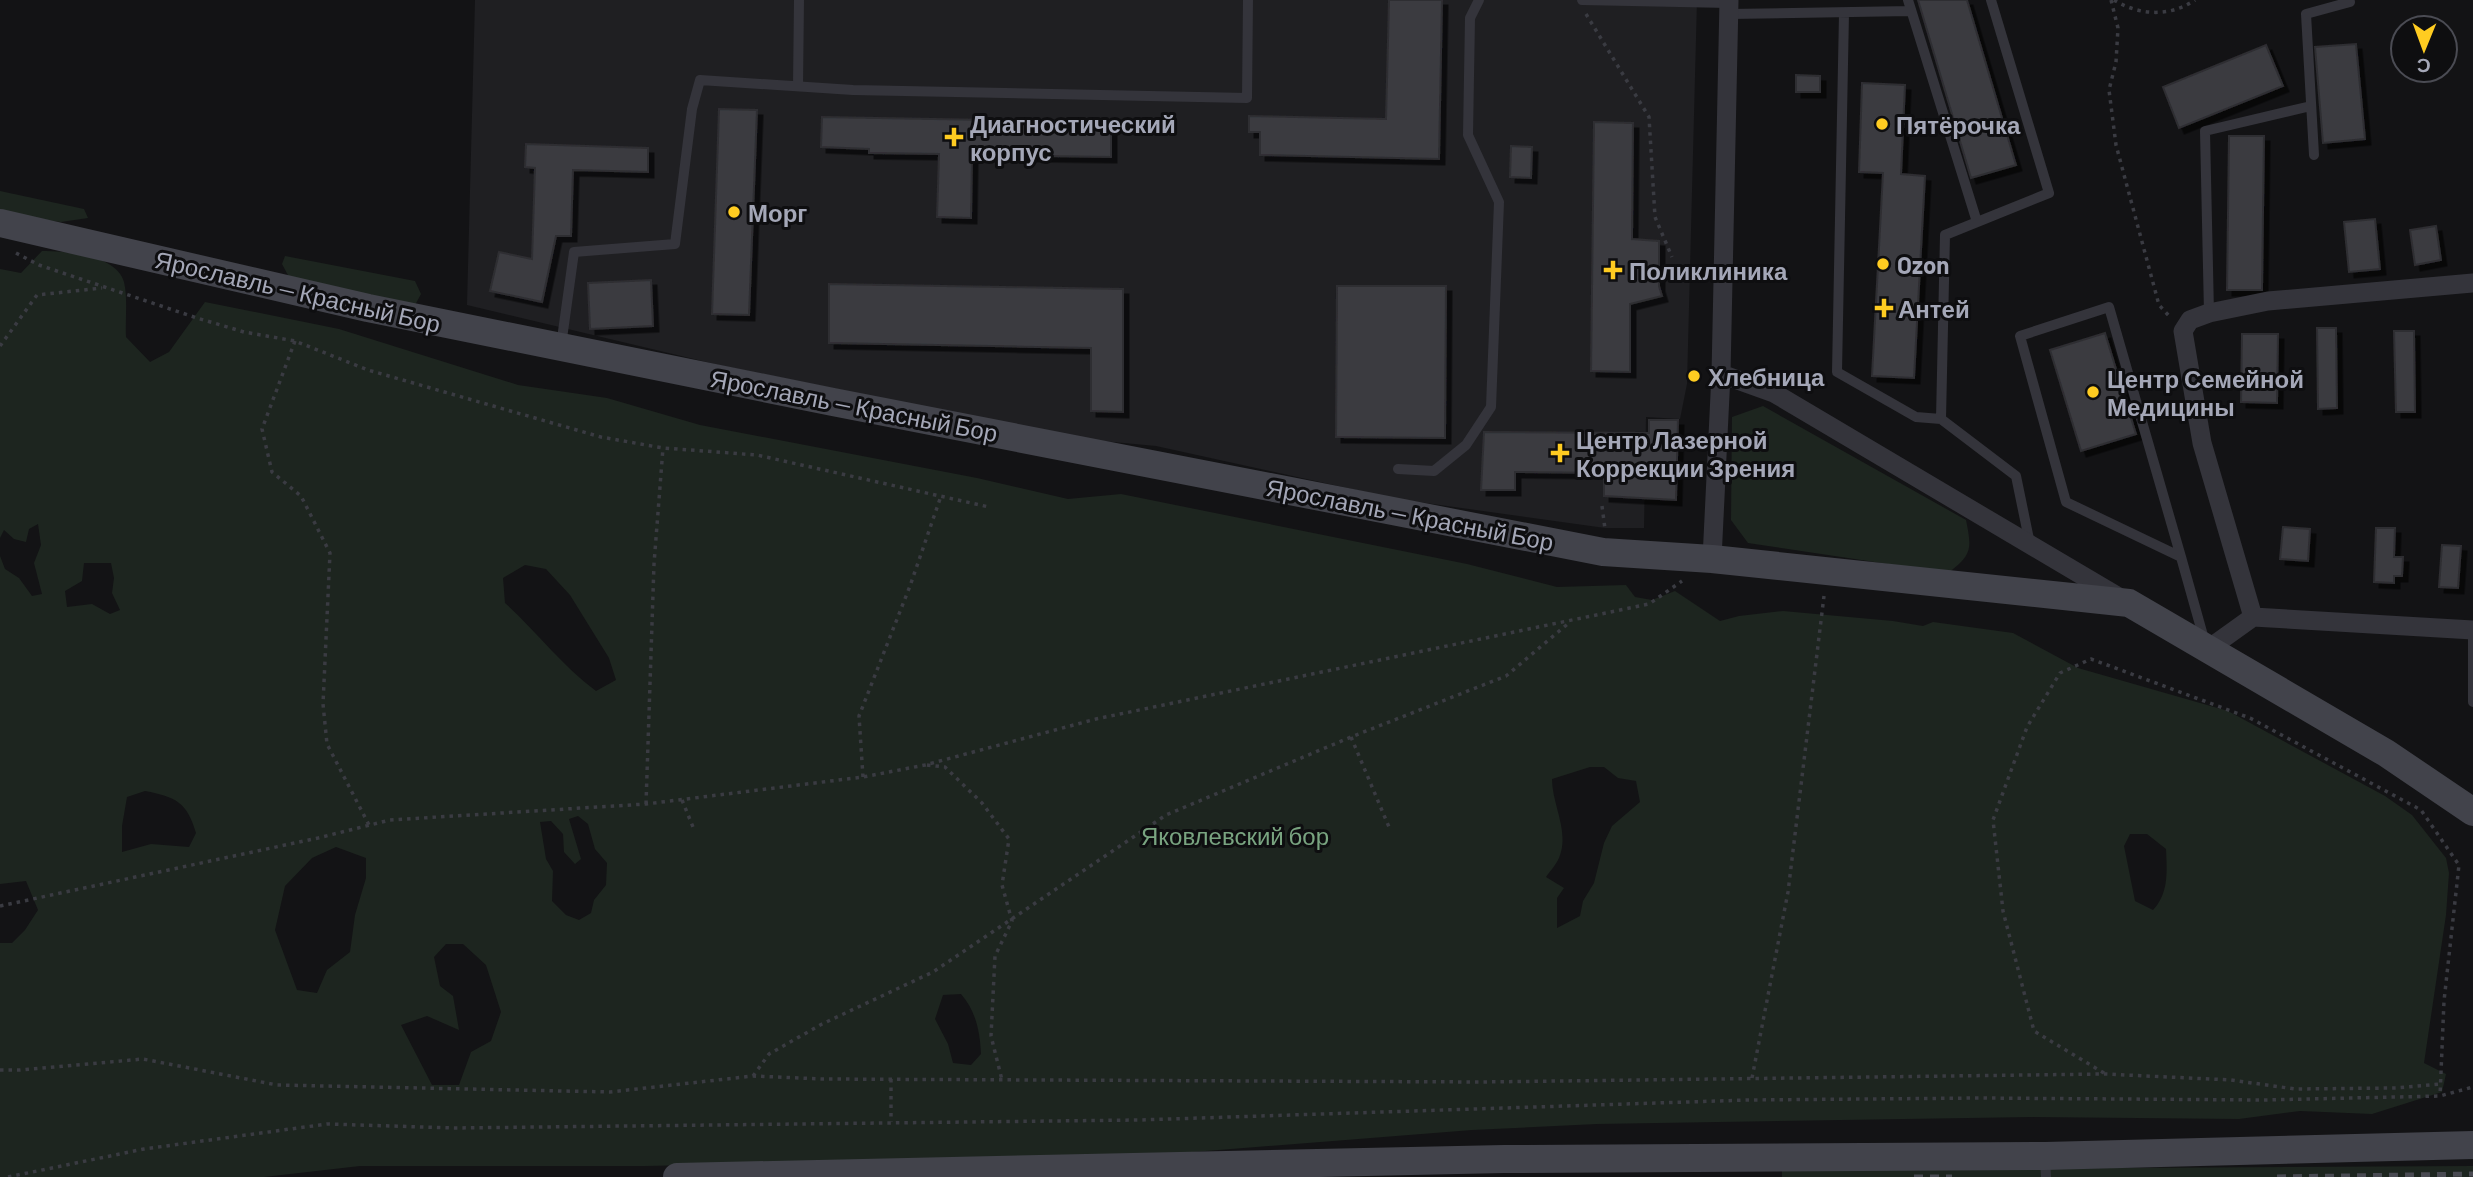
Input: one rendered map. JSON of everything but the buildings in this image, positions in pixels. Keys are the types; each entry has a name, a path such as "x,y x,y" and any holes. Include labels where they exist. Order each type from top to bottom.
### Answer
{"street":[{"path":"1712,559 1721,374 1729,6"},
{"name":"Ярославль — Красный Бор","path":"5,236 1603,552 1712,559 2129,603"},
{"path":"2253,617 2202,443 2183,331 2190,320 2209,313 2269,301 2473,283"},
{"path":"1721,374 1774,393 2386,753 2473,812"},
{"path":"2207,650 2253,617 2473,630"},
{"path":"677,1177 1504,1159 2045,1166 2473,1145"}],"lane":[{"path":"798,86 799,0"},
{"path":"561,347 574,252 675,244 692,109 700,80 853,90 1247,98 1248,0"},
{"path":"1398,470 1434,471 1466,445 1491,407 1499,202 1468,135 1470,18 1479,0"},
{"path":"1582,0 1844,13 1911,11"},
{"path":"1908,0 1977,222"},
{"path":"1941,419 1945,235 2049,193 1991,0"},
{"path":"2314,155 2306,14 2350,2"},
{"path":"1844,13 1837,372 1916,417 1941,419 2015,476 2031,545"},
{"path":"2209,313 2205,131 2311,106"},
{"path":"2180,557 2066,502 2020,336 2109,307 2207,650"},
{"path":"2473,630 2473,702"}],"path":[{"path":"2113,0 2125,7 2162,13 2182,9 2195,0"},
{"path":"2113,0 2118,28 2116,62 2109,90 2116,145 2159,305 2183,331"},
{"path":"1585,12 1649,117 1655,217 1672,257"},
{"path":"5,236 39,265 104,287 244,332 295,341 368,370 601,437 663,448 757,455 989,507"},
{"path":"0,346 37,295 104,287"},
{"path":"295,341 262,429 272,471 301,496 330,553 323,704 327,744 369,825"},
{"path":"646,804 654,564 663,448"},
{"path":"863,777 859,716 910,586 941,496"},
{"path":"0,905 318,838 390,820 646,804 863,777 925,765 1096,719 1649,604 1712,559"},
{"path":"1752,1078 1788,892 1827,571"},
{"path":"753,1076 769,1054 822,1024 933,972 1012,921 1166,814 1506,676 1571,620"},
{"path":"2105,1074 2034,1031 2003,911 1993,820 2033,717 2060,673 2091,659 2250,718 2421,810 2459,865 2444,1001 2440,1096"},
{"path":"1351,737 1389,827"},
{"path":"925,765 944,767 982,803 1009,839 1003,885 1012,921 995,956 991,1036 1002,1080"},
{"path":"682,800 693,827"},
{"path":"0,1070 143,1059 277,1085 610,1092 753,1076 1482,1082 2105,1074 2231,1080 2295,1089 2396,1088 2441,1084"},
{"path":"891,1079 891,1122"},
{"path":"8,1177 144,1149 327,1124 455,1128 1139,1121 1748,1100 2263,1100 2440,1096 2473,1087"}],"shaded area":[{"path":"475,0 1697,0 1687,384 1680,419 1646,417 1644,528 1605,528 1397,499 1156,446 1081,439 719,365 467,305"}],"green space":[{"path":"0,191 84,209 88,218 61,222 0,214"},
{"name":"Яковлевский бор","path":"42,251 89,256 112,266 124,282 126,337 150,362 169,352 205,302 339,329 518,385 607,398 700,425 977,478 1068,499 1121,494 1467,564 1557,587 1626,585 1635,597 1652,600 1675,591 1720,621 1783,611 1923,626 1933,622 2013,633 2078,668 2228,711 2385,796 2412,815 2446,858 2449,873 2446,915 2424,1063 2446,1074 2442,1092 2372,1114 2300,1111 2239,1119 2032,1117 1597,1124 1472,1130 1143,1156 645,1166 360,1166 264,1177 0,1177 0,943 12,943 25,930 38,910 26,881 0,884 0,556 5,569 19,578 32,596 42,594 34,563 41,545 38,524 29,529 26,542 14,539 4,530 0,538 0,269 21,273","holes":["84,563 111,563 114,578 112,593 120,610 110,614 92,604 67,607 65,591 82,581","525,565 546,569 570,595 609,658 616,680 596,691 572,671 505,603 503,578","1590,767 1604,767 1618,778 1636,781 1640,802 1612,826 1604,843 1594,883 1583,901 1580,916 1557,928 1557,898 1564,888 1546,877 1558,861 1563,838 1552,779","145,791 179,803 189,814 196,833 189,847 151,844 122,852 122,826 127,797","578,816 588,824 595,849 607,863 606,885 594,900 591,913 579,920 566,915 552,901 553,871 546,859 540,822 551,821 563,834 564,852 575,864 581,859 569,819","2130,834 2147,834 2166,849 2166,881 2162,896 2153,910 2135,901 2124,846","336,847 366,858 366,878 355,915 350,952 327,970 317,993 297,990 275,930 285,886 312,858","446,944 463,944 486,965 501,1012 491,1041 471,1052 459,1085 432,1085 401,1025 427,1016 459,1030 453,996 440,986 434,957","961,994 976,1022 981,1054 971,1065 953,1063 948,1044 935,1019 943,995"]},
{"path":"285,256 415,281 421,294 414,307 290,279 282,264"},
{"path":"1763,406 1966,520 1969,545 1966,556 1948,573 1748,543 1731,520 1732,417"},
{"path":"2473,1166 2473,1177 1782,1177 1782,1170"}],"railway":[{"path":"2277,1177 2473,1174"},
{"path":"1914,1177 1952,1177"}],"place":[{"name":"Пятёрочка","path":"1882,124"},
{"name":"Диагностический корпус","path":"954,137"},
{"name":"Морг","path":"734,212"},
{"name":"Ozon","path":"1883,264"},
{"name":"Поликлиника","path":"1613,270"},
{"name":"Антей","path":"1884,308"},
{"name":"Хлебница","path":"1694,376"},
{"name":"Центр Семейной Медицины","path":"2093,392"},
{"name":"Центр Лазерной Коррекции Зрения","path":"1560,453"}]}
